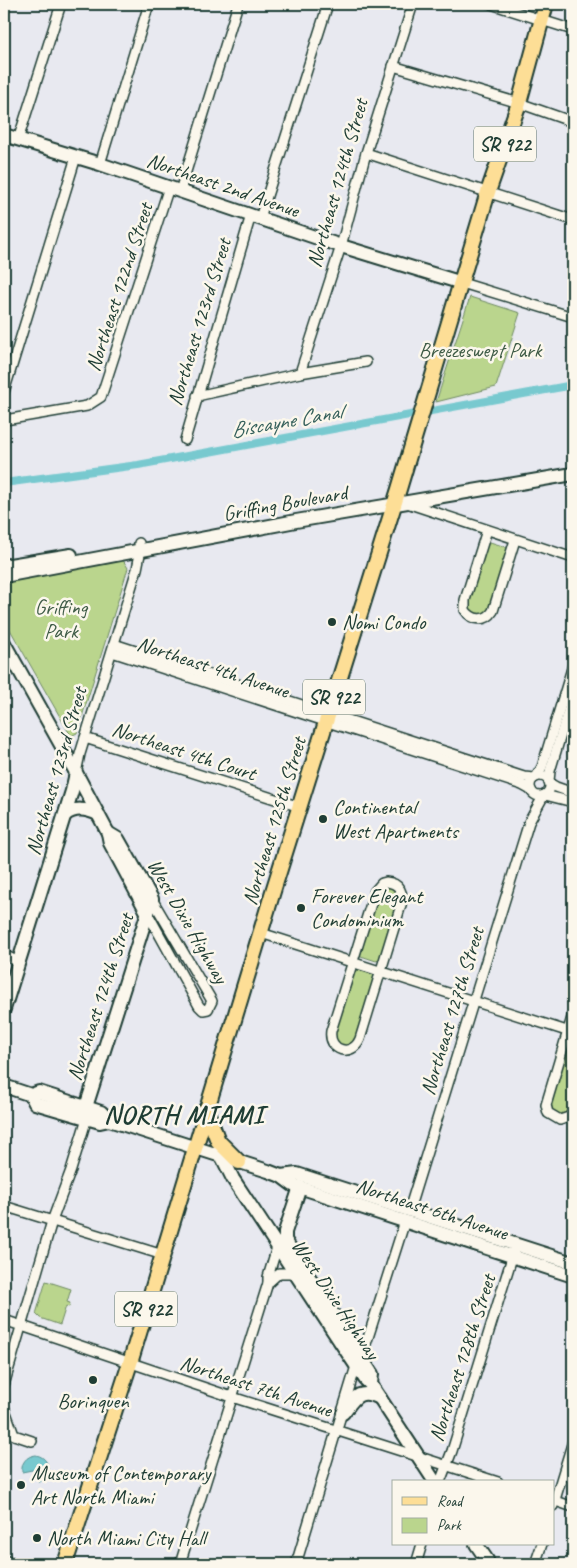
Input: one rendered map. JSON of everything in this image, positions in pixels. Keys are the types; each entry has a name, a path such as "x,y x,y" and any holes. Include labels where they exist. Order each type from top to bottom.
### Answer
{"main road":[{"name":"Northeast 125th Street","path":"65,1564 130,1363 194,1147 327,718 399,502 415,433 488,192 519,103 546,4"},
{"name":"Northeast 2nd Avenue","path":"4,135 100,164 341,246 462,283"},
{"name":"Griffing Boulevard","path":"399,502 573,466"},
{"name":"Griffing Boulevard","path":"4,576 140,546 296,517 573,474"},
{"name":"Griffing Boulevard","path":"4,566 140,546"},
{"name":"West Dixie Highway","path":"4,643 98,814 108,833 110,844 148,914"},
{"name":"Northeast 123rd Street","path":"4,1009 65,815 76,773"},
{"path":"65,815 77,809 98,814"},
{"name":"West Dixie Highway","path":"108,833 118,840 152,899"},
{"name":"Northeast 124th Street","path":"86,1113 152,899"},
{"name":"Northeast 6th Avenue","path":"4,1086 31,1095 39,1092 86,1113 100,1122 109,1120 194,1147 281,1176 293,1185 407,1216 515,1250 573,1263"},
{"path":"206,1109 218,1141 239,1162"},
{"name":"West Dixie Highway","path":"222,1157 233,1180 281,1242 359,1361"},
{"name":"Northeast 6th Avenue","path":"281,1176 298,1174 413,1218 429,1217 515,1250 573,1276"},
{"path":"281,1242 300,1187"},
{"name":"West Dixie Highway","path":"281,1242 295,1273 359,1361 372,1374 371,1384 434,1480"},
{"path":"342,1413 353,1398 360,1394 369,1394 380,1398"},
{"path":"477,1546 489,1563"}],"street":[{"path":"18,140 61,4"},
{"path":"100,164 149,4"},
{"name":"Northeast 122nd Street","path":"4,418 5,420 88,406 101,397 238,4"},
{"name":"Northeast 123rd Street","path":"185,440 197,396 328,4"},
{"name":"Northeast 124th Street","path":"300,373 341,246 366,153 413,4"},
{"path":"491,4 573,30"},
{"path":"393,66 519,103 573,122"},
{"path":"366,153 573,220"},
{"path":"4,392 76,157"},
{"name":"Northeast 2nd Avenue","path":"462,283 573,317"},
{"path":"197,396 300,373 366,362"},
{"path":"399,502 573,558"},
{"path":"487,530 465,600 466,610 472,617 486,618 493,611 515,540"},
{"name":"Northeast 123rd Street","path":"76,773 139,564 140,546"},
{"name":"Northeast 4th Avenue","path":"113,648 434,752 524,777 535,778"},
{"path":"573,665 542,767 530,784 532,791 537,796 545,795 573,802"},
{"path":"545,795 550,788 550,770 573,695"},
{"name":"Northeast 4th Court","path":"85,738 300,807"},
{"name":"Northeast 4th Avenue","path":"434,752 522,785 532,791"},
{"path":"535,778 542,776 556,787 573,793"},
{"name":"Northeast 127th Street","path":"529,822 528,813 532,791"},
{"name":"Northeast 127th Street","path":"296,1564 342,1413 407,1216 529,822 545,795"},
{"path":"391,882 399,887 402,899 381,971 358,1044 351,1050 342,1050 331,1041 331,1031 353,962 375,891 382,883 391,882"},
{"name":"West Dixie Highway","path":"148,914 199,1006 203,1010 208,1008 212,1001 152,899"},
{"path":"261,933 571,1032"},
{"path":"4,955 18,962"},
{"path":"573,1014 571,1032 546,1106 548,1113 560,1120 569,1117 573,1112"},
{"name":"Northeast 124th Street","path":"4,1385 52,1221 71,1170 86,1113"},
{"path":"4,1206 163,1255"},
{"path":"180,1564 268,1283 268,1277 281,1242"},
{"name":"Northeast 128th Street","path":"441,1480 515,1250"},
{"path":"268,1283 279,1273 295,1273"},
{"name":"Northeast 7th Avenue","path":"4,1320 232,1397 375,1442 418,1458 492,1480"},
{"path":"4,1407 14,1435 32,1441"},
{"path":"573,1441 554,1502 573,1506"},
{"path":"416,1564 421,1546"},
{"path":"535,1564 541,1546"},
{"path":"4,1560 16,1564"}],"green space":[{"name":"Breezeswept Park","path":"470,297 520,313 496,387 436,402"},
{"path":"487,541 509,548 492,608 482,616 471,613 467,605"},
{"name":"Griffing Park","path":"121,557 128,568 77,733 71,736 4,619 4,582"},
{"path":"386,885 397,889 399,902 381,959 376,961 359,954 375,896"},
{"path":"358,970 374,975 375,979 355,1043 343,1048 333,1038 353,972"},
{"path":"569,1038 573,1040 573,1107 571,1111 560,1116 551,1112 549,1100"},
{"path":"46,1281 71,1289 67,1302 70,1303 69,1307 66,1306 60,1325 40,1318 36,1314"}],"water":[{"path":"36,1455 45,1460 48,1468 47,1475 39,1482 36,1471 22,1472 25,1460"}],"waterway":[{"name":"Biscayne Canal","path":"4,483 138,465 573,385"}],"place":[{"name":"Nomi Condo","path":"332,622"},
{"name":"Continental West Apartments","path":"323,819"},
{"name":"Forever Elegant Condominium","path":"301,908"},
{"name":"Borinquen","path":"93,1380"},
{"name":"Museum of Contemporary Art North Miami","path":"21,1485"},
{"name":"North Miami City Hall","path":"37,1538"}],"district":[{"name":"NORTH MIAMI","path":"184,1114"}]}
